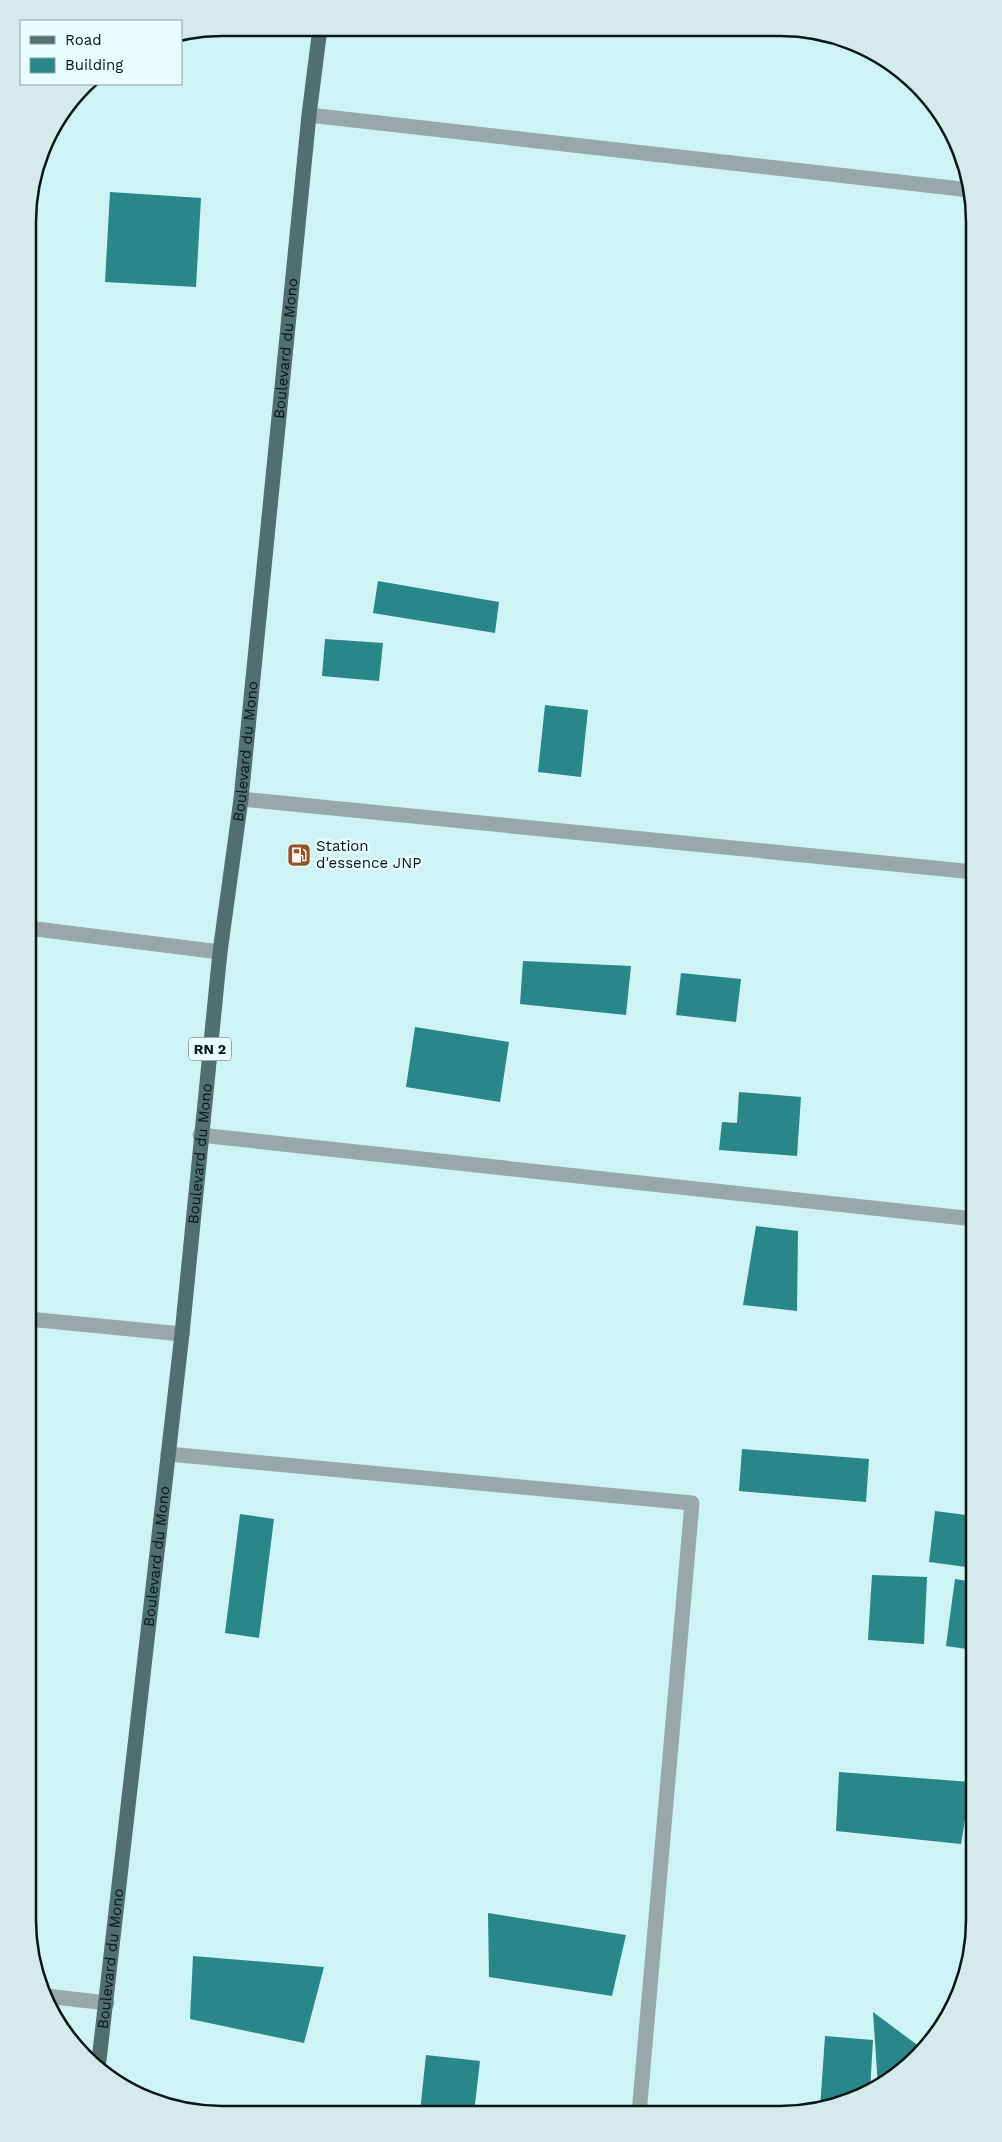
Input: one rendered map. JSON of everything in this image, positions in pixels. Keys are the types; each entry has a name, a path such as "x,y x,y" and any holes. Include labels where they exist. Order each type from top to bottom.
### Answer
{"main road":[{"name":"Boulevard du Mono","path":"99,2059 182,1334 200,1135 220,952 241,799 309,116 319,36"}],"street":[{"path":"309,116 963,189"},
{"path":"241,799 966,871"},
{"path":"36,929 220,952"},
{"path":"200,1135 966,1218"},
{"path":"36,1320 182,1334"},
{"path":"168,1454 692,1503 640,2106"},
{"path":"53,1997 107,2003"}],"building":[{"path":"110,192 201,198 196,287 105,282"},
{"path":"378,581 499,602 495,633 373,613"},
{"path":"325,639 383,643 379,681 322,676"},
{"path":"545,705 588,710 581,777 538,772"},
{"path":"523,961 631,966 626,1015 520,1004"},
{"path":"681,973 741,979 736,1022 676,1015"},
{"path":"415,1027 509,1042 500,1102 406,1087"},
{"path":"739,1092 801,1097 797,1156 719,1150 722,1122 737,1123"},
{"path":"756,1226 798,1231 797,1311 743,1305"},
{"path":"742,1449 869,1459 866,1502 739,1491"},
{"path":"935,1511 966,1515 966,1567 929,1562"},
{"path":"240,1514 274,1519 259,1638 225,1633"},
{"path":"872,1575 927,1577 924,1644 868,1640"},
{"path":"955,1579 966,1581 966,1649 946,1646"},
{"path":"839,1772 966,1782 966,1813 961,1844 836,1831"},
{"path":"488,1913 626,1935 612,1996 489,1977"},
{"path":"193,1956 324,1967 304,2043 190,2019"},
{"path":"873,2012 917,2045 902,2060 877,2078"},
{"path":"825,2036 873,2040 870,2082 851,2092 821,2101"},
{"path":"426,2055 480,2061 475,2106 421,2106"}],"place":[{"name":"Station d'essence JNP","path":"299,855"}]}
